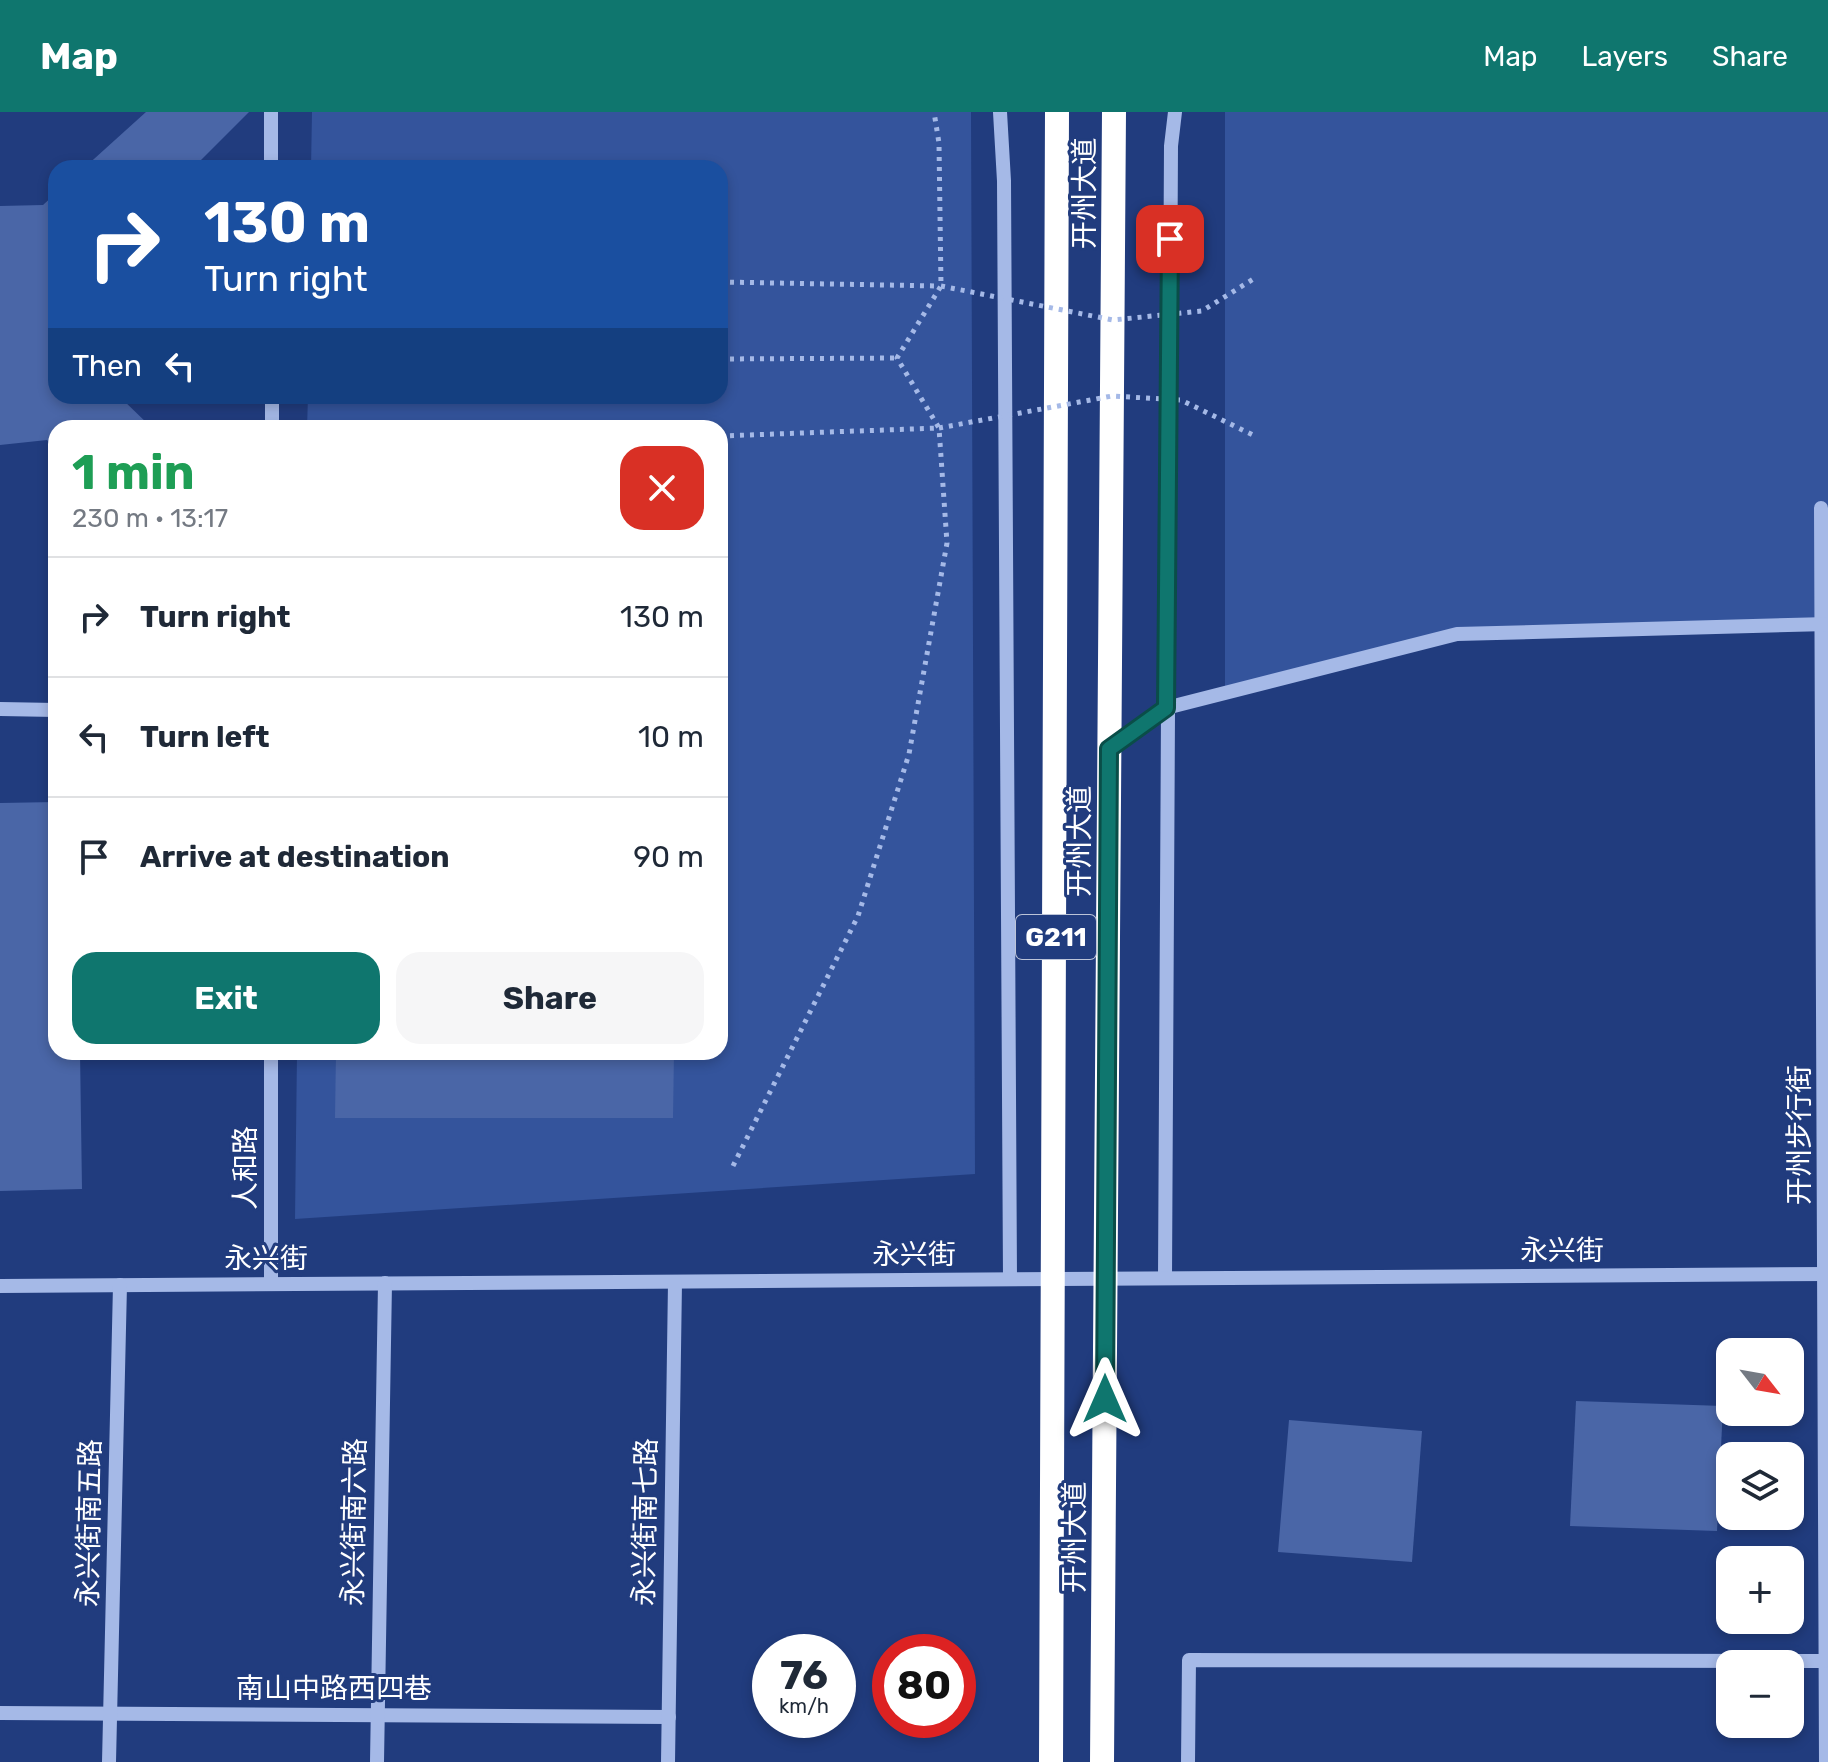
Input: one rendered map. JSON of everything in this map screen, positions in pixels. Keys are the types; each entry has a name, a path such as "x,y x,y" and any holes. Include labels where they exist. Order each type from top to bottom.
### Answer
{"highway":[{"name":"开州大道","path":"1051,1762 1057,112"},
{"name":"开州大道","path":"1102,1762 1114,112"}],"street":[{"path":"271,112 271,160"},
{"path":"1000,112 1004,181 1010,1279"},
{"path":"1165,1278 1166,708 1171,146 1175,112"},
{"name":"开州步行街","path":"1821,508 1825,624 1826,1762"},
{"path":"1109,749 1166,708 1457,634 1825,624"},
{"path":"0,709 48,710"},
{"name":"人和路","path":"271,1060 271,1284"},
{"name":"永兴街","path":"0,1286 1827,1274"},
{"name":"永兴街南七路","path":"668,1762 675,1282"},
{"name":"永兴街南六路","path":"377,1762 385,1283"},
{"name":"永兴街南五路","path":"109,1762 120,1285"},
{"path":"1188,1762 1189,1660 1824,1661"},
{"name":"南山中路西四巷","path":"0,1713 669,1717"}],"path":[{"path":"897,358 941,286 939,143 934,112"},
{"path":"728,282 941,286 1113,320 1202,311 1255,278"},
{"path":"728,359 897,358"},
{"path":"733,1166 858,916 909,754 947,543 939,428 897,358"},
{"path":"728,436 939,428 1112,396 1181,400 1255,436"}],"shaded area":[{"path":"312,112 971,112 975,1174 295,1219 297,1060 728,1060 728,420 307,420 308,404 728,404 728,160 311,160"},
{"path":"1225,112 1828,112 1828,624 1457,634 1225,693"}],"building":[{"path":"146,112 249,112 201,160 93,160"},
{"path":"48,200 48,404 127,404 144,420 48,420 48,441 0,445 0,206 43,205"},
{"path":"48,802 48,1060 80,1060 82,1189 0,1191 0,803"},
{"path":"336,1060 674,1060 673,1118 335,1118"},
{"path":"1576,1401 1716,1406 1716,1426 1722,1426 1721,1442 1716,1442 1717,1531 1570,1526"},
{"path":"1289,1420 1422,1431 1412,1562 1278,1552"}],"route":[{"path":"1105,1399 1109,749 1166,708 1170,239"}]}
